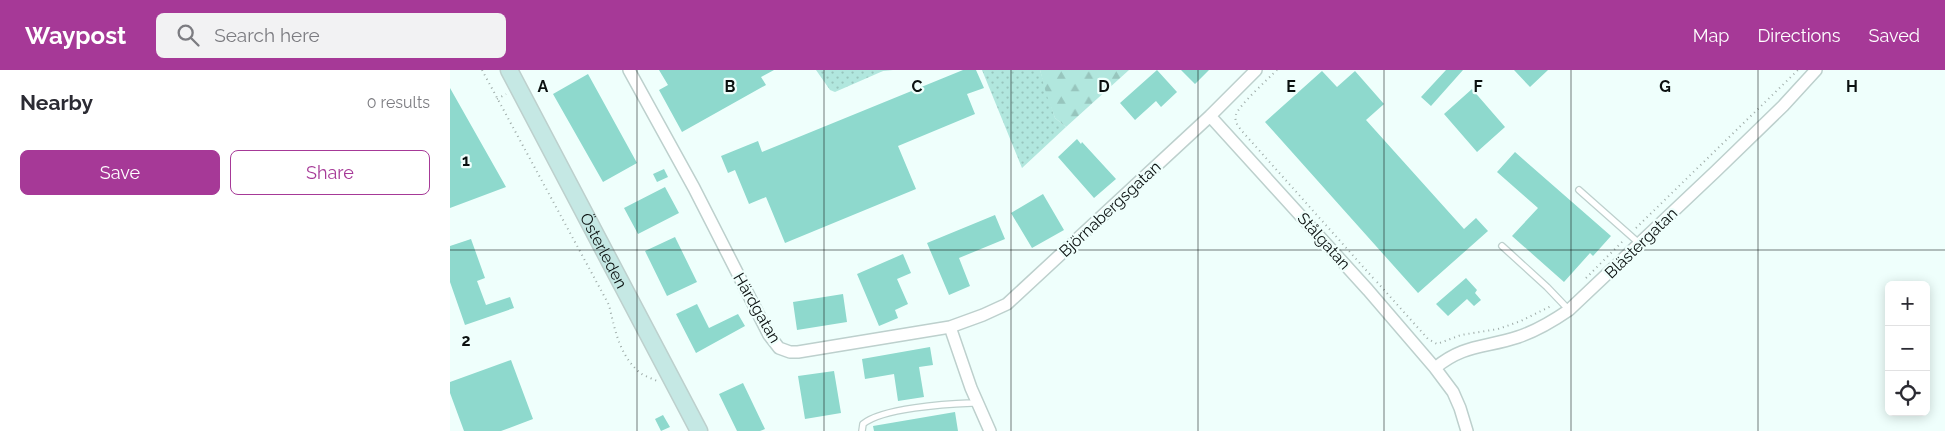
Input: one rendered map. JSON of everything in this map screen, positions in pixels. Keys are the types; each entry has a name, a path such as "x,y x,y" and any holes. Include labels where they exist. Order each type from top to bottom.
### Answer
{"main road":[{"name":"Österleden","path":"509,70 699,431"}],"street":[{"name":"Härdgatan","path":"629,70 694,188 766,330 780,348 790,352 798,352 950,327"},
{"name":"Björnabergsgatan","path":"950,327 983,316 1007,304 1210,116 1256,70"},
{"name":"Blästergatan","path":"1435,368 1458,352 1518,337 1544,326 1569,310 1770,119 1816,70"},
{"name":"Stålgatan","path":"1210,116 1355,275 1435,368 1453,392 1467,431"},
{"path":"950,327 976,400 990,431"}],"lane":[{"path":"1578,190 1640,244"},
{"path":"1502,246 1569,310"},
{"path":"862,431 863,424 874,417 923,408 972,403 976,400"}],"path":[{"path":"482,70 604,295 609,305 616,337 625,356 640,373 660,383"},
{"path":"1277,70 1242,106 1236,114 1236,123 1247,138 1428,340 1437,344 1467,334 1498,329 1538,314 1559,301"},
{"path":"1584,280 1798,70"}],"green space":[{"path":"816,70 893,70 883,71 835,92 830,90"},
{"path":"982,70 1040,70 1055,118 1066,127 1022,168"},
{"path":"1040,70 1129,70 1066,127 1055,118"}],"building":[{"path":"659,70 774,70 761,77 766,85 682,132 659,90 668,85"},
{"path":"963,70 976,70 984,88 967,94 975,114 898,146 916,189 785,243 766,197 749,204 735,170 728,173 721,156 758,141 762,152"},
{"path":"1157,70 1177,92 1161,107 1156,101 1135,120 1120,103"},
{"path":"1181,70 1209,70 1195,84"},
{"path":"1446,70 1463,70 1431,106 1421,97"},
{"path":"1514,70 1548,70 1530,87"},
{"path":"1322,71 1337,87 1355,71 1384,104 1366,120 1464,229 1476,218 1488,231 1418,293 1265,122"},
{"path":"588,74 637,163 603,182 553,94"},
{"path":"450,88 506,187 450,208"},
{"path":"1472,89 1505,127 1477,152 1444,114"},
{"path":"1077,139 1116,179 1094,198 1058,157"},
{"path":"1515,152 1611,236 1593,256 1590,253 1564,282 1512,236 1538,208 1497,172"},
{"path":"664,169 668,177 657,182 653,174"},
{"path":"665,187 679,213 638,234 624,208"},
{"path":"1043,194 1064,230 1032,248 1011,213"},
{"path":"995,215 1005,239 959,258 970,286 949,295 927,243"},
{"path":"675,237 697,282 667,296 645,251"},
{"path":"471,239 485,278 477,281 486,305 510,297 514,308 465,325 450,282 450,246"},
{"path":"903,254 911,273 897,279 908,304 895,310 898,318 879,326 857,274"},
{"path":"1466,278 1477,290 1475,293 1481,300 1474,306 1467,299 1448,316 1436,304"},
{"path":"843,294 847,322 797,330 793,302"},
{"path":"697,304 709,328 738,314 745,326 696,353 676,314"},
{"path":"930,347 933,365 919,367 924,397 898,401 894,374 865,379 862,359"},
{"path":"511,360 533,419 501,431 464,431 450,393 450,382"},
{"path":"834,371 841,413 805,419 798,376"},
{"path":"743,383 765,429 760,431 737,431 719,394"},
{"path":"955,412 958,431 874,431 873,426"},
{"path":"663,415 670,427 661,431 655,419"}]}
